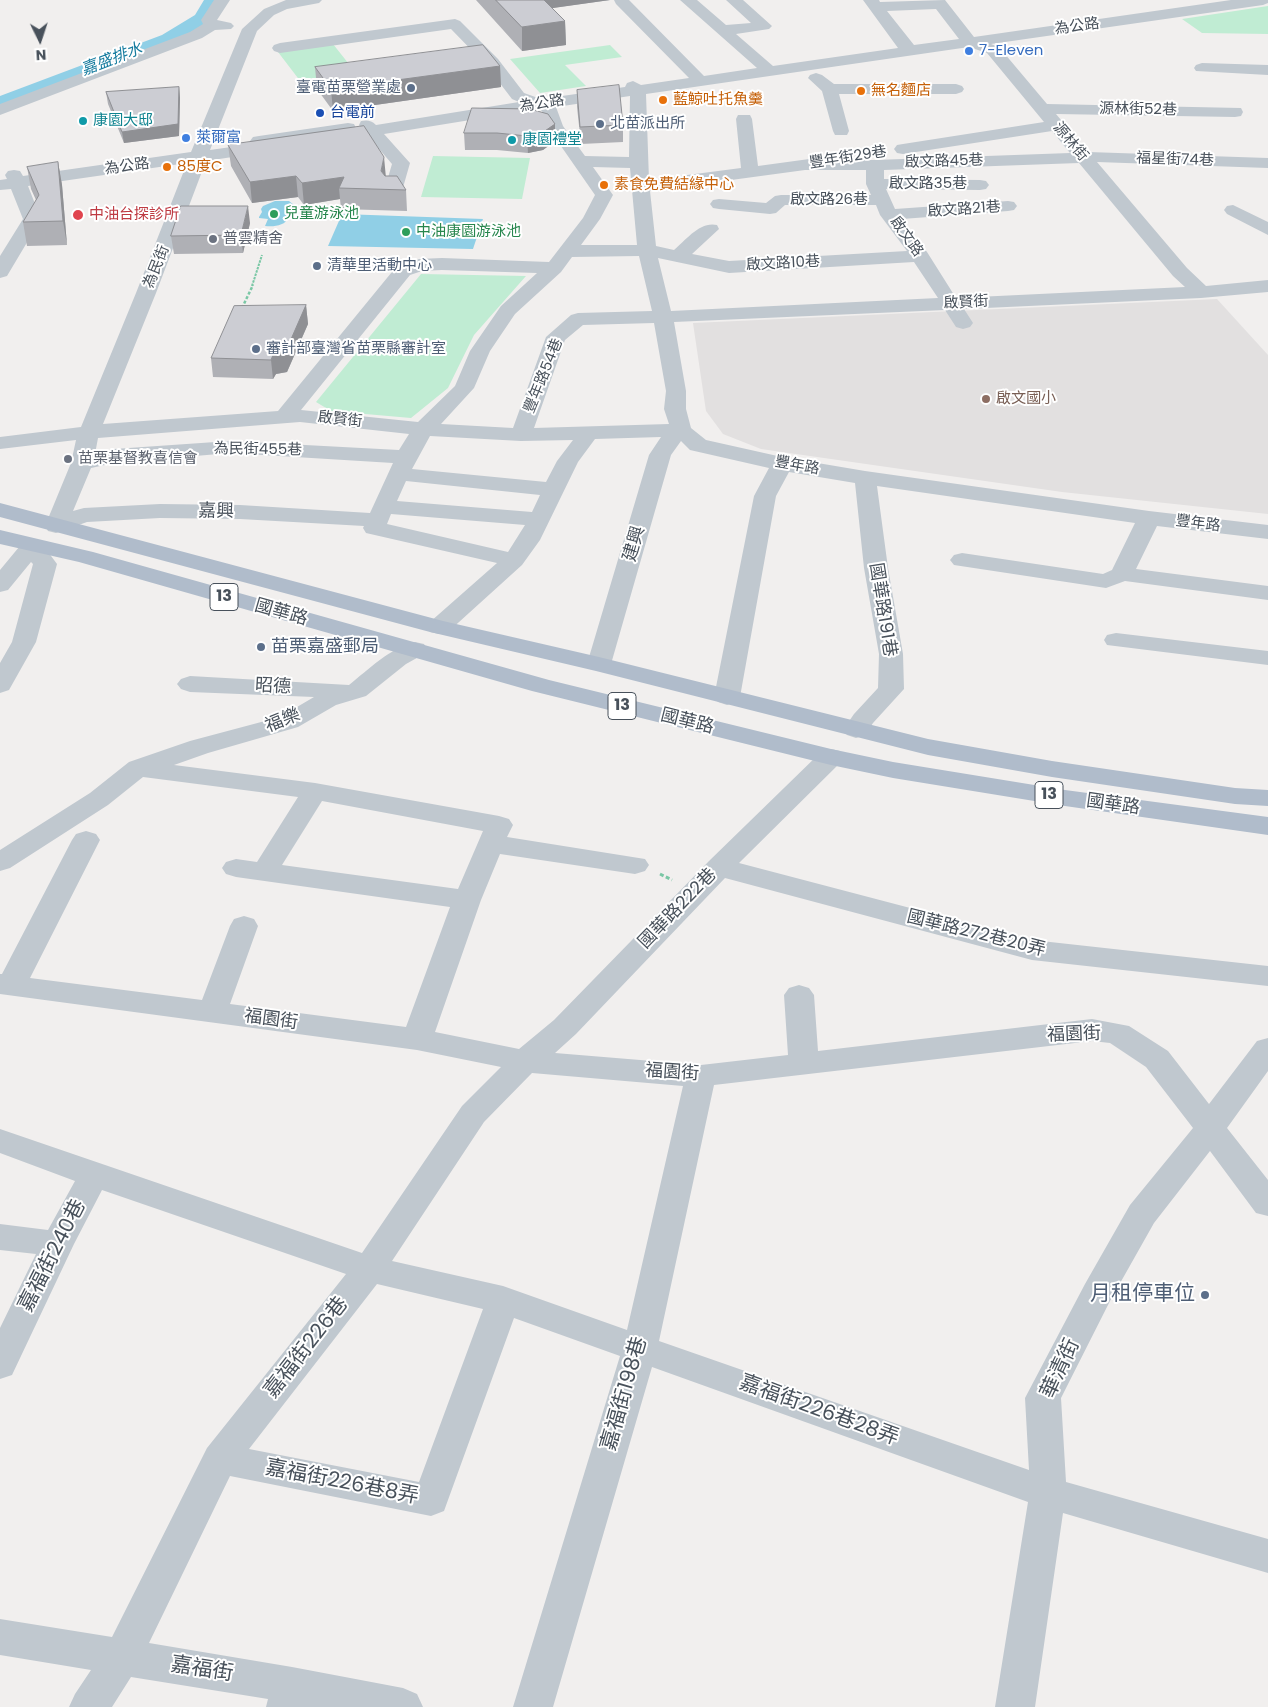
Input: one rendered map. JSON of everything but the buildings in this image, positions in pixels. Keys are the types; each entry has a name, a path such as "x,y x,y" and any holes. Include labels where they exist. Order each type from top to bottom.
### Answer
{"main road":[{"name":"國華路","path":"0,510 439,627 600,664 928,747 1052,769 1236,796 1268,798"},
{"path":"32,546 56,526"},
{"name":"國華路","path":"0,537 85,558 303,620 415,649 541,686 831,757 893,770 1065,798 1268,826"},
{"path":"415,649 439,627"},
{"path":"831,757 856,730"}],"street":[{"path":"212,25 209,20 222,0"},
{"name":"為民街","path":"56,526 82,463 89,432 250,29 276,8 314,0"},
{"path":"688,0 725,30 766,69"},
{"path":"725,30 764,26 734,0"},
{"name":"為公路","path":"636,88 697,77 909,49 1224,0"},
{"name":"為公路","path":"968,40 1263,0"},
{"path":"621,1 697,77"},
{"path":"874,4 938,2 968,40"},
{"path":"874,4 909,49"},
{"path":"280,48 455,24 492,62 518,96 549,108 556,126 604,195 591,219 554,268 508,310 480,352 464,388 423,429 402,465 374,528 514,560"},
{"path":"0,110 196,35 212,25 250,29"},
{"name":"源林街","path":"968,40 993,50 1180,272 1201,292"},
{"path":"798,65 830,89 956,88"},
{"path":"1202,68 1268,70"},
{"name":"為公路","path":"8,180 200,154 535,102 766,69"},
{"path":"636,88 638,162 647,250 663,316 676,391 675,409 681,430"},
{"path":"830,89 841,131"},
{"path":"0,93 22,102"},
{"name":"源林街52巷","path":"1042,109 1235,112"},
{"path":"744,119 750,172"},
{"name":"豐年街29巷","path":"640,187 805,165 1055,125"},
{"path":"370,128 401,163 393,190"},
{"name":"為公路","path":"8,180 67,183 200,154"},
{"name":"福星街74巷","path":"1083,157 1268,163"},
{"name":"啟文路45巷","path":"805,165 875,165 1083,157"},
{"path":"580,161 638,162"},
{"path":"875,165 882,200"},
{"path":"0,272 32,220 8,180"},
{"path":"45,195 67,183 104,187"},
{"name":"啟文路35巷","path":"882,200 980,184"},
{"name":"啟文路26巷","path":"719,204 770,209 781,200 882,200"},
{"name":"啟文路21巷","path":"882,200 1008,206"},
{"name":"啟文路","path":"882,200 963,323"},
{"path":"1233,210 1268,230"},
{"path":"677,257 710,229"},
{"name":"啟文路10巷","path":"567,250 647,250 729,267 920,256"},
{"path":"284,417 404,271 419,265 442,264 554,268"},
{"name":"啟賢街","path":"663,316 1201,292 1268,286"},
{"name":"豐年路54巷","path":"521,435 556,337 578,319 663,316"},
{"name":"啟賢街","path":"0,443 89,432 214,421 300,416 423,429 521,435 681,430"},
{"name":"豐年路","path":"681,430 698,445 782,464 865,478 1149,518 1268,532"},
{"name":"建興","path":"600,664 660,455 667,443 681,430"},
{"path":"439,627 514,560 529,540 568,461 589,433"},
{"name":"為民街455巷","path":"82,463 114,456 230,447 402,465"},
{"path":"727,697 765,496 782,464"},
{"path":"402,465 555,490"},
{"name":"國華路191巷","path":"856,730 863,719 891,689 890,654 876,568 865,478"},
{"name":"嘉興","path":"56,526 84,515 160,511 380,514"},
{"path":"380,514 539,519"},
{"path":"1122,574 1149,518"},
{"path":"0,685 24,642 45,564 32,546 1,583"},
{"path":"962,560 1106,581 1122,574 1268,593"},
{"path":"1116,640 1268,658"},
{"name":"福樂","path":"0,862 99,799 138,768 199,747 289,722 327,700 357,691 397,659 415,649"},
{"name":"昭德","path":"190,684 357,691"},
{"name":"國華路222巷","path":"524,1061 565,1027 719,867 831,757"},
{"path":"138,768 315,791 499,825 466,900 417,1039"},
{"path":"264,872 315,791"},
{"path":"5,985 86,840"},
{"path":"492,844 635,865"},
{"name":"國華路272巷20弄","path":"719,867 1032,950 1268,976"},
{"path":"236,868 466,900"},
{"path":"212,1012 244,926"},
{"name":"福園街","path":"5,985 417,1039 524,1061 701,1076 1092,1030 1118,1034 1157,1059 1263,1190"},
{"path":"799,996 804,1063"},
{"name":"華清街","path":"1015,1707 1048,1493 1043,1398 1097,1294 1142,1214 1211,1128 1221,1111 1268,1049"},
{"name":"嘉福街226巷","path":"89,1707 122,1657 220,1459 369,1269 473,1114 524,1061"},
{"name":"嘉福街198巷","path":"534,1707 640,1348 701,1076"},
{"name":"嘉福街226巷28弄","path":"0,1141 94,1176 369,1269 503,1300 1048,1493 1268,1556"},
{"name":"嘉福街240巷","path":"0,1365 57,1244 94,1176"},
{"path":"0,1236 57,1244"},
{"name":"嘉福街226巷8弄","path":"220,1459 431,1500 503,1300"},
{"name":"嘉福街","path":"0,1637 122,1657 289,1696 402,1707"}],"path":[{"path":"239,312 256,278 262,255"},
{"path":"635,865 645,867 695,892"}],"shaded area":[{"name":"啟文國小","path":"1217,299 1268,355 1268,514 1062,492 761,449 723,434 706,411 693,323"}],"green space":[{"path":"1268,6 1268,34 1202,33 1182,19"},
{"path":"333,44 360,78 304,86 278,52"},
{"path":"610,45 622,57 565,65 586,86 540,93 510,59"},
{"path":"433,156 530,158 522,199 421,197"},
{"path":"421,274 526,276 474,335 448,388 411,418 331,411 316,402"}],"water":[{"name":"兒童游泳池","path":"275,201 289,201 294,205 286,215 289,217 285,222 275,226 265,226 268,219 259,218 262,212 261,209 263,206"},
{"name":"中油康園游泳池","path":"342,214 483,219 473,249 328,246"}],"waterway":[{"name":"嘉盛排水","path":"0,102 168,39 202,18 212,0"}],"place":[{"name":"7-Eleven","path":"969,51"},
{"name":"臺電苗栗營業處","path":"411,88"},
{"name":"無名麵店","path":"861,91"},
{"name":"藍鯨吐托魚羹","path":"663,100"},
{"name":"台電前","path":"320,113"},
{"name":"康園大邸","path":"83,121"},
{"name":"北苗派出所","path":"600,124"},
{"name":"萊爾富","path":"186,138"},
{"name":"康園禮堂","path":"512,140"},
{"name":"85度C","path":"167,167"},
{"name":"素食免費結緣中心","path":"604,185"},
{"name":"兒童游泳池","path":"274,214"},
{"name":"中油台探診所","path":"78,215"},
{"name":"中油康園游泳池","path":"406,232"},
{"name":"普雲精舍","path":"213,239"},
{"name":"清華里活動中心","path":"317,266"},
{"name":"審計部臺灣省苗栗縣審計室","path":"256,349"},
{"name":"啟文國小","path":"986,399"},
{"name":"苗栗基督教喜信會","path":"68,459"},
{"name":"苗栗嘉盛郵局","path":"261,647"},
{"name":"月租停車位","path":"1205,1295"}]}
